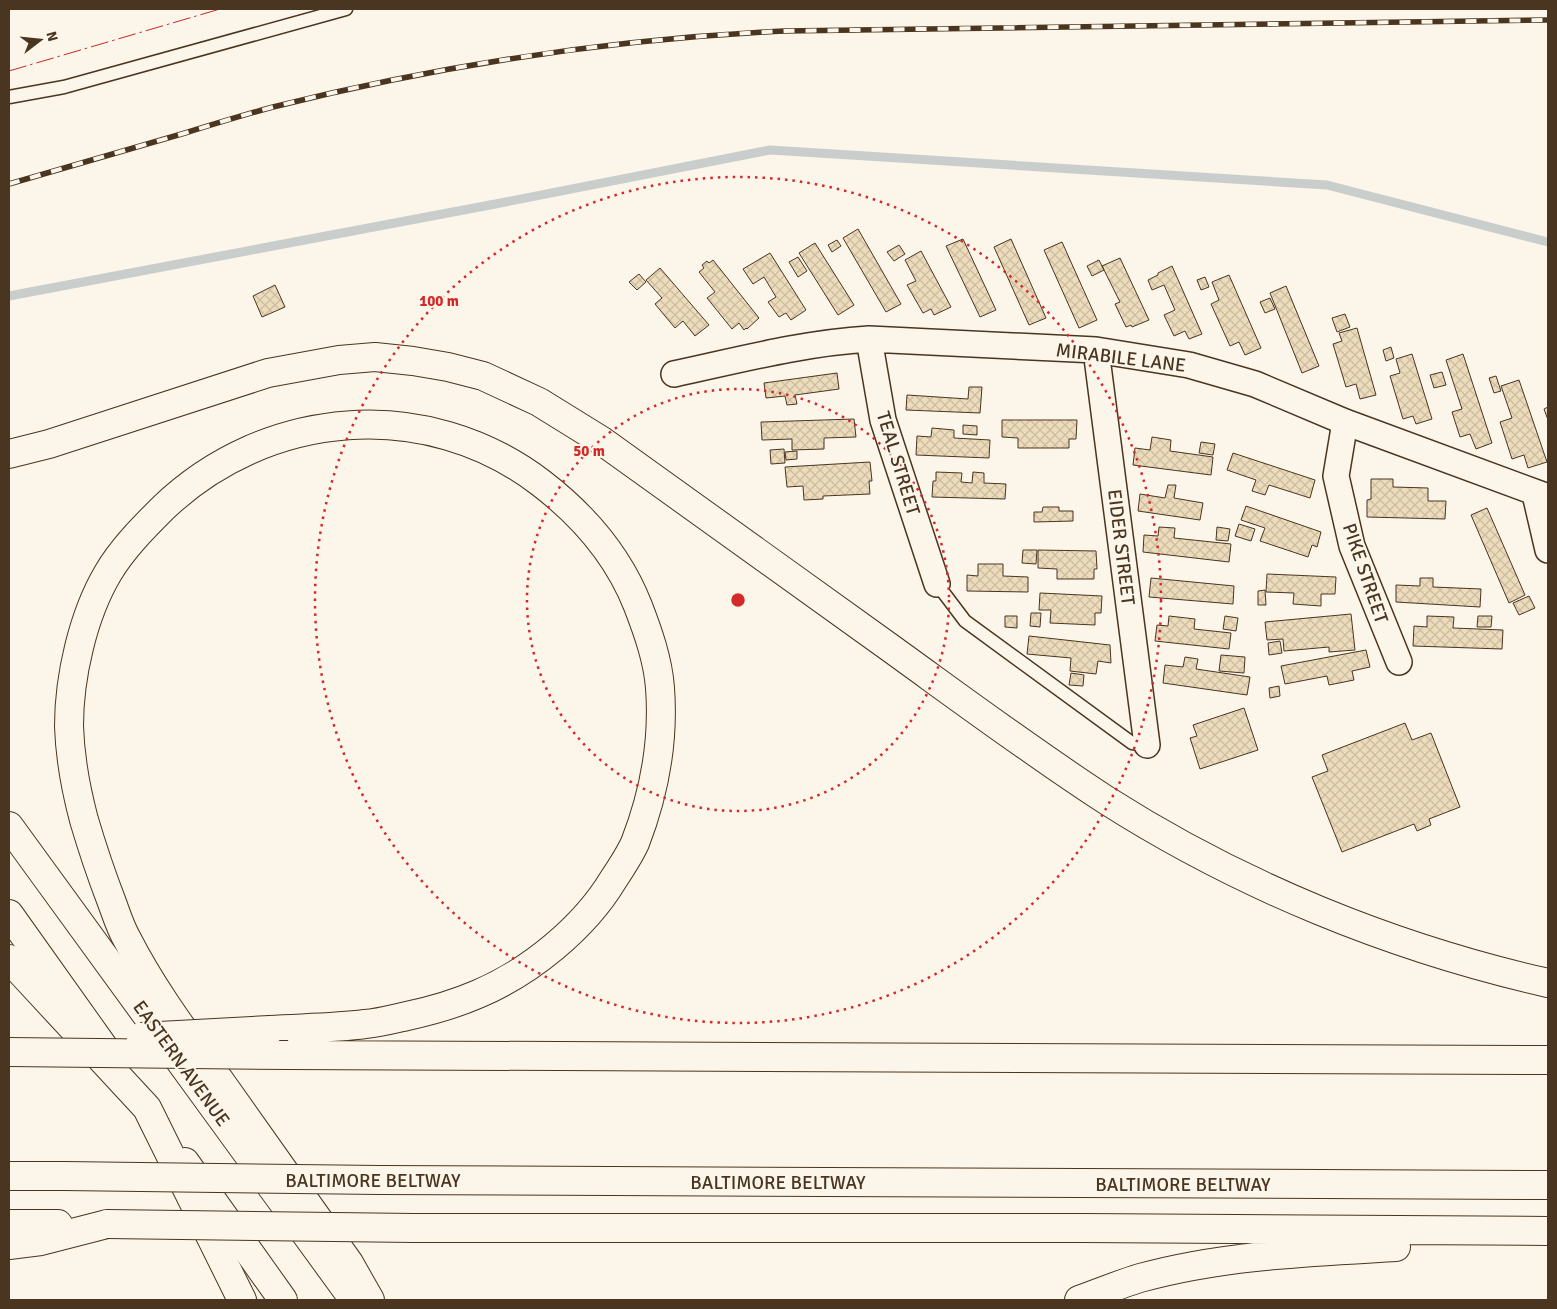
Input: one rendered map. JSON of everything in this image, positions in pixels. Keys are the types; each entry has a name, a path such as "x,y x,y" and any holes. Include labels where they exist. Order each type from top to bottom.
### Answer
{"main road":[{"path":"9,454 49,444 268,373 305,365 375,357 448,367 483,376 539,402 602,441 1020,741 1107,800 1169,837 1244,877 1386,936 1464,962 1548,983"},
{"path":"9,1044 270,1030 369,1024 424,1012 479,994 523,970 564,939 599,903 632,850 651,799 660,745 660,685 649,636 630,586 603,544 568,504 517,465 465,442 413,427 366,423 321,428 274,440 225,461 184,488 141,529 108,573 86,622 74,673 69,724 73,767 83,817 101,875 125,937 166,1007 349,1263 370,1300"},
{"name":"EASTERN AVENUE","path":"9,826 354,1300"},
{"path":"9,914 283,1300"},
{"path":"9,959 146,1108 242,1300"},
{"path":"9,1052 288,1056 1548,1060"},
{"name":"BALTIMORE BELTWAY","path":"9,1176 379,1180 1548,1186"},
{"path":"9,1224 414,1228 1082,1228 1548,1231"},
{"path":"9,1245 41,1241 107,1224"},
{"path":"1079,1300 1140,1278 1220,1261 1318,1251 1548,1238"}],"street":[{"name":"MIRABILE LANE","path":"674,374 785,350 840,341 869,339 1096,350 1189,365 1238,378 1344,422 1542,496"},
{"name":"TEAL STREET","path":"869,339 883,420 937,584"},
{"name":"EIDER STREET","path":"1096,350 1147,745"},
{"name":"PIKE STREET","path":"1344,422 1336,476 1352,546 1399,662"},
{"path":"1542,496 1548,550"}],"lane":[{"path":"9,97 64,87 346,9"},
{"path":"937,584 966,621 1132,743 1147,745"}],"building":[{"path":"858,229 901,304 886,312 843,238"},
{"path":"963,239 996,310 980,317 946,246"},
{"path":"1011,239 1046,318 1029,325 994,247"},
{"path":"837,240 841,246 832,252 828,245"},
{"path":"1062,242 1097,320 1079,328 1044,250"},
{"path":"815,243 854,305 838,315 799,253"},
{"path":"899,245 905,254 894,261 887,252"},
{"path":"921,251 951,307 934,315 931,309 923,313 907,285 916,281 905,260"},
{"path":"770,253 806,310 791,320 786,313 779,317 768,302 776,297 764,277 753,284 743,269"},
{"path":"798,257 807,271 798,277 789,262"},
{"path":"1120,258 1149,320 1132,327 1131,325 1126,327 1115,304 1120,302 1102,266"},
{"path":"713,260 759,318 747,329 744,330 739,323 732,329 707,298 715,292 699,272 704,268 702,265 707,261 709,263"},
{"path":"1099,260 1104,270 1092,276 1087,266"},
{"path":"1172,266 1202,334 1189,339 1185,331 1174,336 1164,315 1175,310 1164,285 1152,290 1148,280"},
{"path":"660,268 709,325 695,336 683,321 675,328 655,304 662,298 646,280"},
{"path":"639,274 646,282 637,290 629,282"},
{"path":"1229,275 1261,348 1245,355 1239,342 1230,346 1211,304 1219,300 1212,282"},
{"path":"1205,277 1209,287 1201,290 1197,280"},
{"path":"275,285 285,307 262,317 253,296"},
{"path":"1286,286 1319,366 1302,373 1270,293"},
{"path":"1270,298 1275,309 1265,313 1260,302"},
{"path":"1345,314 1350,327 1337,332 1332,318"},
{"path":"1357,328 1376,395 1360,399 1356,384 1346,387 1333,344 1342,341 1339,333"},
{"path":"1391,347 1394,358 1386,361 1383,350"},
{"path":"1412,354 1432,419 1416,424 1413,416 1403,419 1390,376 1400,373 1396,359"},
{"path":"1463,354 1492,443 1476,449 1470,434 1460,437 1452,412 1462,409 1446,360"},
{"path":"1442,372 1446,385 1434,388 1430,375"},
{"path":"837,373 839,389 795,395 797,404 787,405 785,396 766,398 764,383"},
{"path":"1496,376 1501,391 1494,393 1489,378"},
{"path":"1519,380 1547,462 1528,468 1524,455 1512,459 1500,422 1512,418 1501,386"},
{"path":"969,387 982,387 980,413 906,410 907,395 968,399"},
{"path":"1548,407 1548,420 1544,409"},
{"path":"854,419 856,437 824,438 824,449 792,450 792,439 762,440 761,422"},
{"path":"1002,420 1077,420 1076,439 1069,439 1069,448 1018,448 1018,438 1002,437"},
{"path":"963,425 977,426 977,435 963,434"},
{"path":"932,428 954,430 954,438 990,440 989,458 916,455 917,436 931,437"},
{"path":"1152,437 1171,440 1170,451 1213,457 1211,475 1133,465 1135,448 1150,450"},
{"path":"1201,442 1215,444 1213,455 1199,453"},
{"path":"784,449 785,463 771,464 770,450"},
{"path":"797,451 797,459 786,460 785,452"},
{"path":"1233,453 1315,480 1310,498 1269,485 1265,495 1252,491 1256,480 1227,470"},
{"path":"870,462 872,481 869,481 870,494 823,496 823,499 804,500 803,486 787,487 785,467"},
{"path":"936,472 962,473 961,482 972,483 973,472 984,473 984,483 1006,484 1005,499 932,497 933,481 936,481"},
{"path":"1371,479 1393,479 1393,487 1428,488 1428,501 1446,501 1445,519 1367,517 1367,500 1371,499"},
{"path":"1168,485 1176,485 1174,498 1203,503 1200,520 1138,511 1140,494 1165,498"},
{"path":"1246,506 1321,532 1317,547 1312,545 1308,557 1260,541 1265,528 1241,520"},
{"path":"1043,507 1059,507 1059,511 1073,511 1073,521 1034,522 1034,512 1042,512"},
{"path":"1487,508 1525,595 1509,603 1471,515"},
{"path":"1239,524 1255,529 1251,541 1235,536"},
{"path":"1159,527 1175,528 1174,538 1231,544 1229,562 1143,552 1144,535 1158,536"},
{"path":"1217,527 1230,529 1228,541 1216,540"},
{"path":"1023,550 1037,550 1036,564 1022,563"},
{"path":"1038,550 1096,551 1097,569 1094,569 1094,579 1057,579 1057,569 1038,568"},
{"path":"978,564 1003,564 1003,576 1028,577 1028,592 967,591 967,575 978,576"},
{"path":"1267,574 1336,577 1335,594 1321,594 1321,606 1293,604 1294,593 1266,592"},
{"path":"1151,578 1234,586 1233,604 1149,597"},
{"path":"1420,578 1433,578 1433,587 1481,589 1480,607 1396,602 1396,585 1420,586"},
{"path":"1265,590 1266,605 1258,605 1258,591"},
{"path":"1040,593 1102,596 1101,613 1095,613 1095,625 1050,623 1051,610 1039,610"},
{"path":"1529,596 1535,608 1519,615 1513,603"},
{"path":"1031,613 1041,613 1040,627 1030,626"},
{"path":"1351,614 1355,650 1329,652 1329,647 1284,651 1283,639 1267,640 1265,622"},
{"path":"1005,616 1017,616 1017,628 1005,627"},
{"path":"1169,616 1195,619 1194,629 1231,633 1229,649 1155,641 1157,625 1168,626"},
{"path":"1225,616 1238,618 1236,631 1223,629"},
{"path":"1427,616 1454,617 1453,628 1503,630 1502,649 1413,646 1414,626 1427,627"},
{"path":"1478,616 1492,616 1491,627 1477,627"},
{"path":"1029,636 1110,645 1111,663 1098,661 1096,674 1070,671 1071,658 1027,654"},
{"path":"1280,641 1282,653 1269,655 1268,643"},
{"path":"1366,650 1370,667 1352,671 1354,680 1329,685 1327,676 1285,684 1281,666"},
{"path":"1221,655 1245,657 1244,673 1219,671"},
{"path":"1185,657 1198,659 1196,669 1250,677 1247,695 1163,683 1165,665 1183,667"},
{"path":"1071,673 1084,675 1083,686 1069,685"},
{"path":"1279,686 1280,696 1270,698 1269,688"},
{"path":"1244,708 1258,750 1200,769 1190,738 1197,736 1193,725"},
{"path":"1405,723 1412,740 1431,733 1460,807 1429,819 1431,825 1417,831 1414,824 1342,852 1312,777 1328,771 1322,755"}],"waterway":[{"path":"9,296 770,150 1327,185 1548,242"}],"railway":[{"path":"9,184 251,113 336,92 527,56 656,40 785,31 1548,20"}],"power":[{"path":"9,71 220,9"}]}
